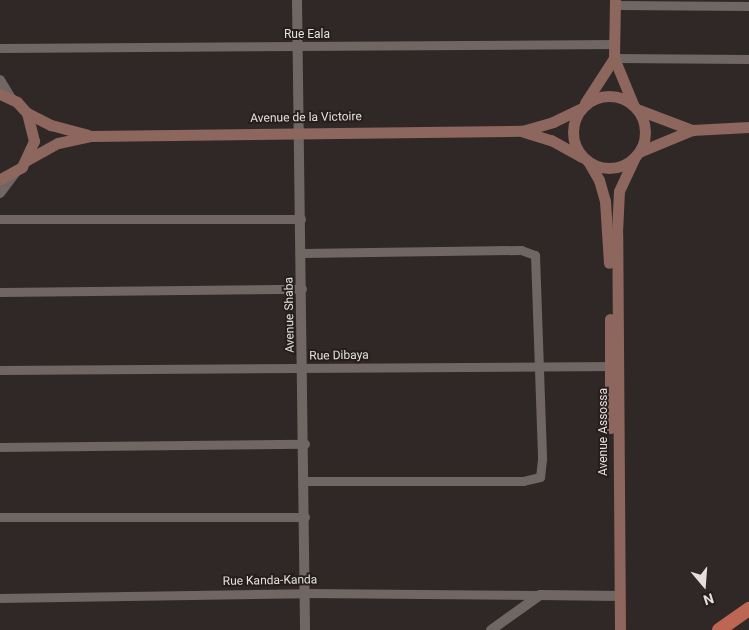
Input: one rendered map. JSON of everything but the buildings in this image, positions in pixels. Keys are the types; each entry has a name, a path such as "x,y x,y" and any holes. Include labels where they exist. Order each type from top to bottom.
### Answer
{"highway":[{"path":"719,630 749,609"}],"main road":[{"path":"612,233 619,191 625,172 637,155 646,136 636,107 614,58 615,2"},
{"path":"612,233 601,185 573,134 575,118 614,58"},
{"path":"522,131 553,122 581,108 591,100 607,95 624,98 636,107 692,130"},
{"path":"6,96 27,113 51,125 91,136"},
{"path":"27,113 33,131 27,160"},
{"path":"522,131 551,140 586,160 608,168 623,165 637,155 692,130 749,127"},
{"name":"Avenue de la Victoire","path":"91,136 300,132 522,131"},
{"path":"0,180 15,173 27,160 58,143 91,136"},
{"name":"Avenue Assossa","path":"612,233 616,596 613,630"},
{"name":"Avenue Assossa","path":"616,596 620,630"}],"street":[{"name":"Avenue Shaba","path":"298,0 305,444 305,630"},
{"path":"615,2 749,6"},
{"name":"Rue Eala","path":"0,48 298,48 614,44"},
{"path":"614,58 749,59"},
{"path":"0,80 6,96"},
{"path":"0,193 15,173"},
{"path":"0,219 301,219"},
{"path":"302,253 522,250 535,255 540,366 540,477 523,481 305,481"},
{"path":"0,292 302,289"},
{"name":"Rue Dibaya","path":"0,370 614,366"},
{"path":"0,447 305,444"},
{"path":"0,517 305,517"},
{"name":"Rue Kanda-Kanda","path":"0,598 306,593 540,595"},
{"path":"491,630 540,595 616,596"}]}
